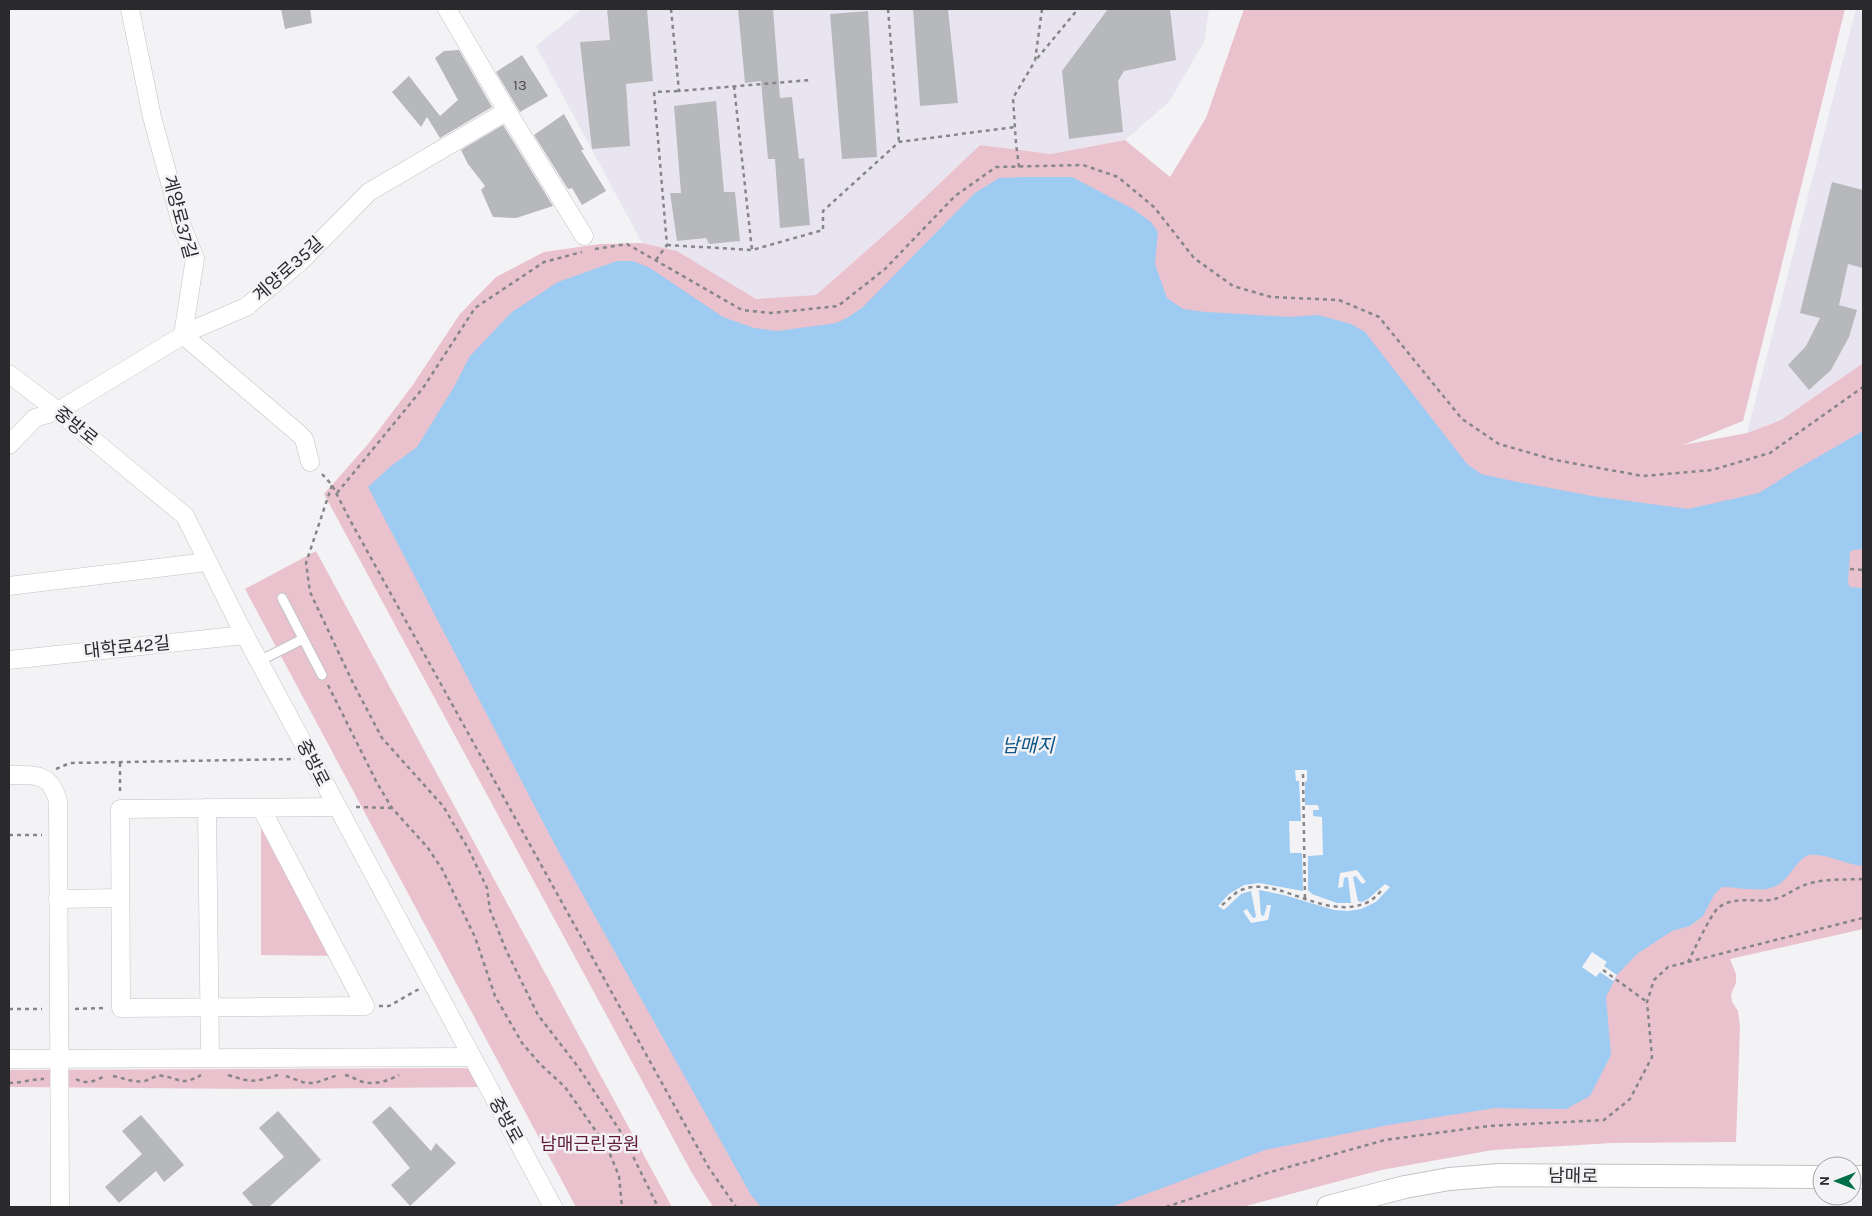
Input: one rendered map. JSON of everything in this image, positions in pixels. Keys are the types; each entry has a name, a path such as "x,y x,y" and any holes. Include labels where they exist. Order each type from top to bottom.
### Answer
{"street":[{"name":"계양로37길","path":"130,9 152,116 182,227 194,258 183,335"},
{"path":"447,9 584,236"},
{"name":"계양로35길","path":"9,445 35,418 58,411 183,335 246,307 300,262 369,192 507,111"},
{"path":"183,335 304,439 310,462"},
{"name":"중방로","path":"9,374 58,411 185,516 207,562 336,807 554,1207"},
{"path":"9,586 207,562"},
{"name":"대학로42길","path":"9,660 245,635"},
{"path":"9,775 40,776 51,783 58,801 60,1207"},
{"path":"261,808 365,1006 121,1008 120,809 336,807"},
{"path":"207,808 210,1058"},
{"path":"58,899 120,898"},
{"path":"9,1059 472,1057"},
{"name":"남매로","path":"1328,1207 1389,1191 1449,1179 1500,1175 1812,1176"}],"lane":[{"path":"282,598 322,675"},
{"path":"259,660 303,639"}],"path":[{"path":"672,9 678,91"},
{"path":"888,9 899,142"},
{"path":"1035,60 1042,9"},
{"path":"1020,166 1013,98 1035,60 1078,9"},
{"path":"656,260 667,244 654,92 810,80"},
{"path":"734,86 752,250"},
{"path":"667,244 752,250 823,230 823,211 899,142 1015,128"},
{"path":"337,493 423,388 475,308 544,262 590,250 627,244 742,310 770,313 838,306 885,269 955,196 996,167 1083,165 1118,178 1154,207 1194,258 1233,286 1271,298 1339,300 1379,317 1462,419 1499,444 1555,460 1643,476 1712,470 1770,453 1863,387"},
{"path":"310,462 332,484 709,1168 736,1207"},
{"path":"332,484 306,563 310,592 382,738 444,806 469,850 487,888 490,910 506,950 538,1015 579,1068 622,1134 658,1207"},
{"path":"1850,569 1863,570"},
{"path":"322,675 377,783 392,808 428,848 442,869 475,937 494,996 522,1043 540,1064 565,1087 607,1147 619,1176 622,1207"},
{"path":"40,776 70,763 311,758"},
{"path":"120,762 120,809"},
{"path":"1302,774 1305,898"},
{"path":"336,807 392,808"},
{"path":"9,835 58,835"},
{"path":"1688,962 1716,909 1728,902 1770,900 1787,895 1802,886 1823,881 1863,879"},
{"path":"1222,905 1232,895 1245,888 1258,887 1272,888 1340,908 1370,901 1383,889"},
{"path":"1166,1207 1267,1173 1385,1140 1488,1126 1604,1120 1630,1099 1652,1057 1647,1002 1654,980 1668,967 1863,918"},
{"path":"1602,970 1647,1002"},
{"path":"365,1006 389,1006 431,982"},
{"path":"9,1009 121,1008"},
{"path":"220,1075 250,1082 260,1082 279,1075 290,1076 305,1083 315,1084 344,1074 364,1082 380,1082 401,1074"},
{"path":"76,1078 81,1082 90,1082 105,1076 146,1081 156,1076 163,1076 182,1082 190,1081 201,1075"},
{"path":"9,1084 19,1084 31,1079 52,1078"}],"shaded area":[{"path":"582,9 1209,9 1204,42 1169,102 1125,140 1051,154 980,145 901,220 816,295 756,300 677,251 642,243 536,46"},
{"path":"1856,9 1863,9 1863,363 1781,420 1747,433"}],"green space":[{"name":"남매지","path":"1244,9 1845,9 1743,421 1683,445 1747,433 1781,420 1863,363 1863,929 1730,959 1736,974 1736,983 1731,994 1732,1002 1738,1011 1740,1026 1736,1142 1612,1143 1493,1150 1381,1170 1242,1207 713,1207 692,1173 324,494 369,443 412,386 460,314 496,277 544,252 600,244 642,243 677,251 756,299 816,295 901,220 980,145 1051,154 1125,140 1170,177 1206,118"},
{"name":"남매근린공원","path":"316,551 672,1207 576,1207 245,589"},
{"path":"261,808 338,956 261,955"},
{"path":"478,1069 488,1087 266,1089 9,1087 9,1070"}],"water":[{"name":"남매지","path":"1072,177 1133,209 1151,222 1158,232 1155,264 1167,298 1183,309 1289,317 1318,315 1351,324 1365,332 1467,464 1481,474 1592,496 1688,509 1759,493 1863,431 1863,549 1850,552 1848,583 1850,587 1863,588 1863,866 1810,855 1801,860 1781,883 1771,888 1722,887 1714,895 1703,916 1690,926 1672,931 1637,954 1617,975 1606,997 1611,1055 1590,1096 1566,1109 1495,1108 1388,1125 1265,1150 1111,1207 761,1207 751,1195 555,845 368,487 391,466 417,447 454,387 470,356 512,312 558,282 617,261 633,261 650,268 723,317 754,328 777,331 837,323 863,307 975,193 999,178"}],"pier":[{"path":"1295,770 1307,770 1305,805 1318,805 1319,810 1313,810 1313,816 1322,817 1323,855 1308,856 1308,890 1312,894 1337,903 1351,903 1348,877 1344,878 1343,887 1338,888 1340,873 1357,870 1366,882 1362,884 1356,876 1353,877 1358,901 1362,902 1368,899 1385,884 1390,887 1376,902 1361,909 1348,911 1334,910 1284,895 1259,890 1261,915 1264,916 1267,905 1271,905 1268,920 1251,923 1243,911 1247,909 1253,918 1256,917 1251,891 1241,894 1224,910 1218,906 1229,894 1244,885 1259,883 1303,891 1302,853 1290,853 1289,821 1301,821 1299,781 1296,781"},
{"path":"1592,952 1607,962 1604,966 1617,975 1613,981 1600,972 1596,977 1582,967"}],"building":[{"path":"281,9 310,9 312,23 285,29"},
{"path":"607,9 647,9 653,81 626,84 630,146 592,149 580,42 610,40"},
{"path":"738,9 773,9 780,98 792,97 799,159 804,158 810,225 780,228 775,159 768,159 761,81 745,83"},
{"path":"913,9 948,9 958,103 920,106"},
{"path":"1108,9 1170,9 1176,60 1124,71 1118,81 1123,132 1069,139 1062,71"},
{"path":"868,11 877,157 842,159 830,14"},
{"path":"459,50 492,107 440,138 427,117 421,127 392,92 409,76 440,116 458,100 435,58 444,51"},
{"path":"522,55 548,96 520,112 496,72"},
{"path":"716,101 724,192 735,192 740,241 709,244 706,238 677,241 670,193 681,193 674,106"},
{"path":"564,114 584,150 581,150 606,191 582,205 572,188 568,189 534,135"},
{"path":"503,125 553,206 516,218 493,217 481,190 485,186 468,164 461,150"},
{"path":"1832,182 1863,190 1863,268 1848,264 1839,305 1857,310 1849,337 1831,370 1809,390 1788,365 1806,346 1820,318 1800,313"},
{"path":"390,1106 431,1151 436,1143 456,1163 410,1206 391,1185 410,1168 372,1122"},
{"path":"278,1111 321,1160 269,1207 254,1207 242,1193 284,1157 259,1128"},
{"path":"141,1115 184,1165 164,1182 156,1171 119,1203 105,1187 142,1154 122,1131"}]}
